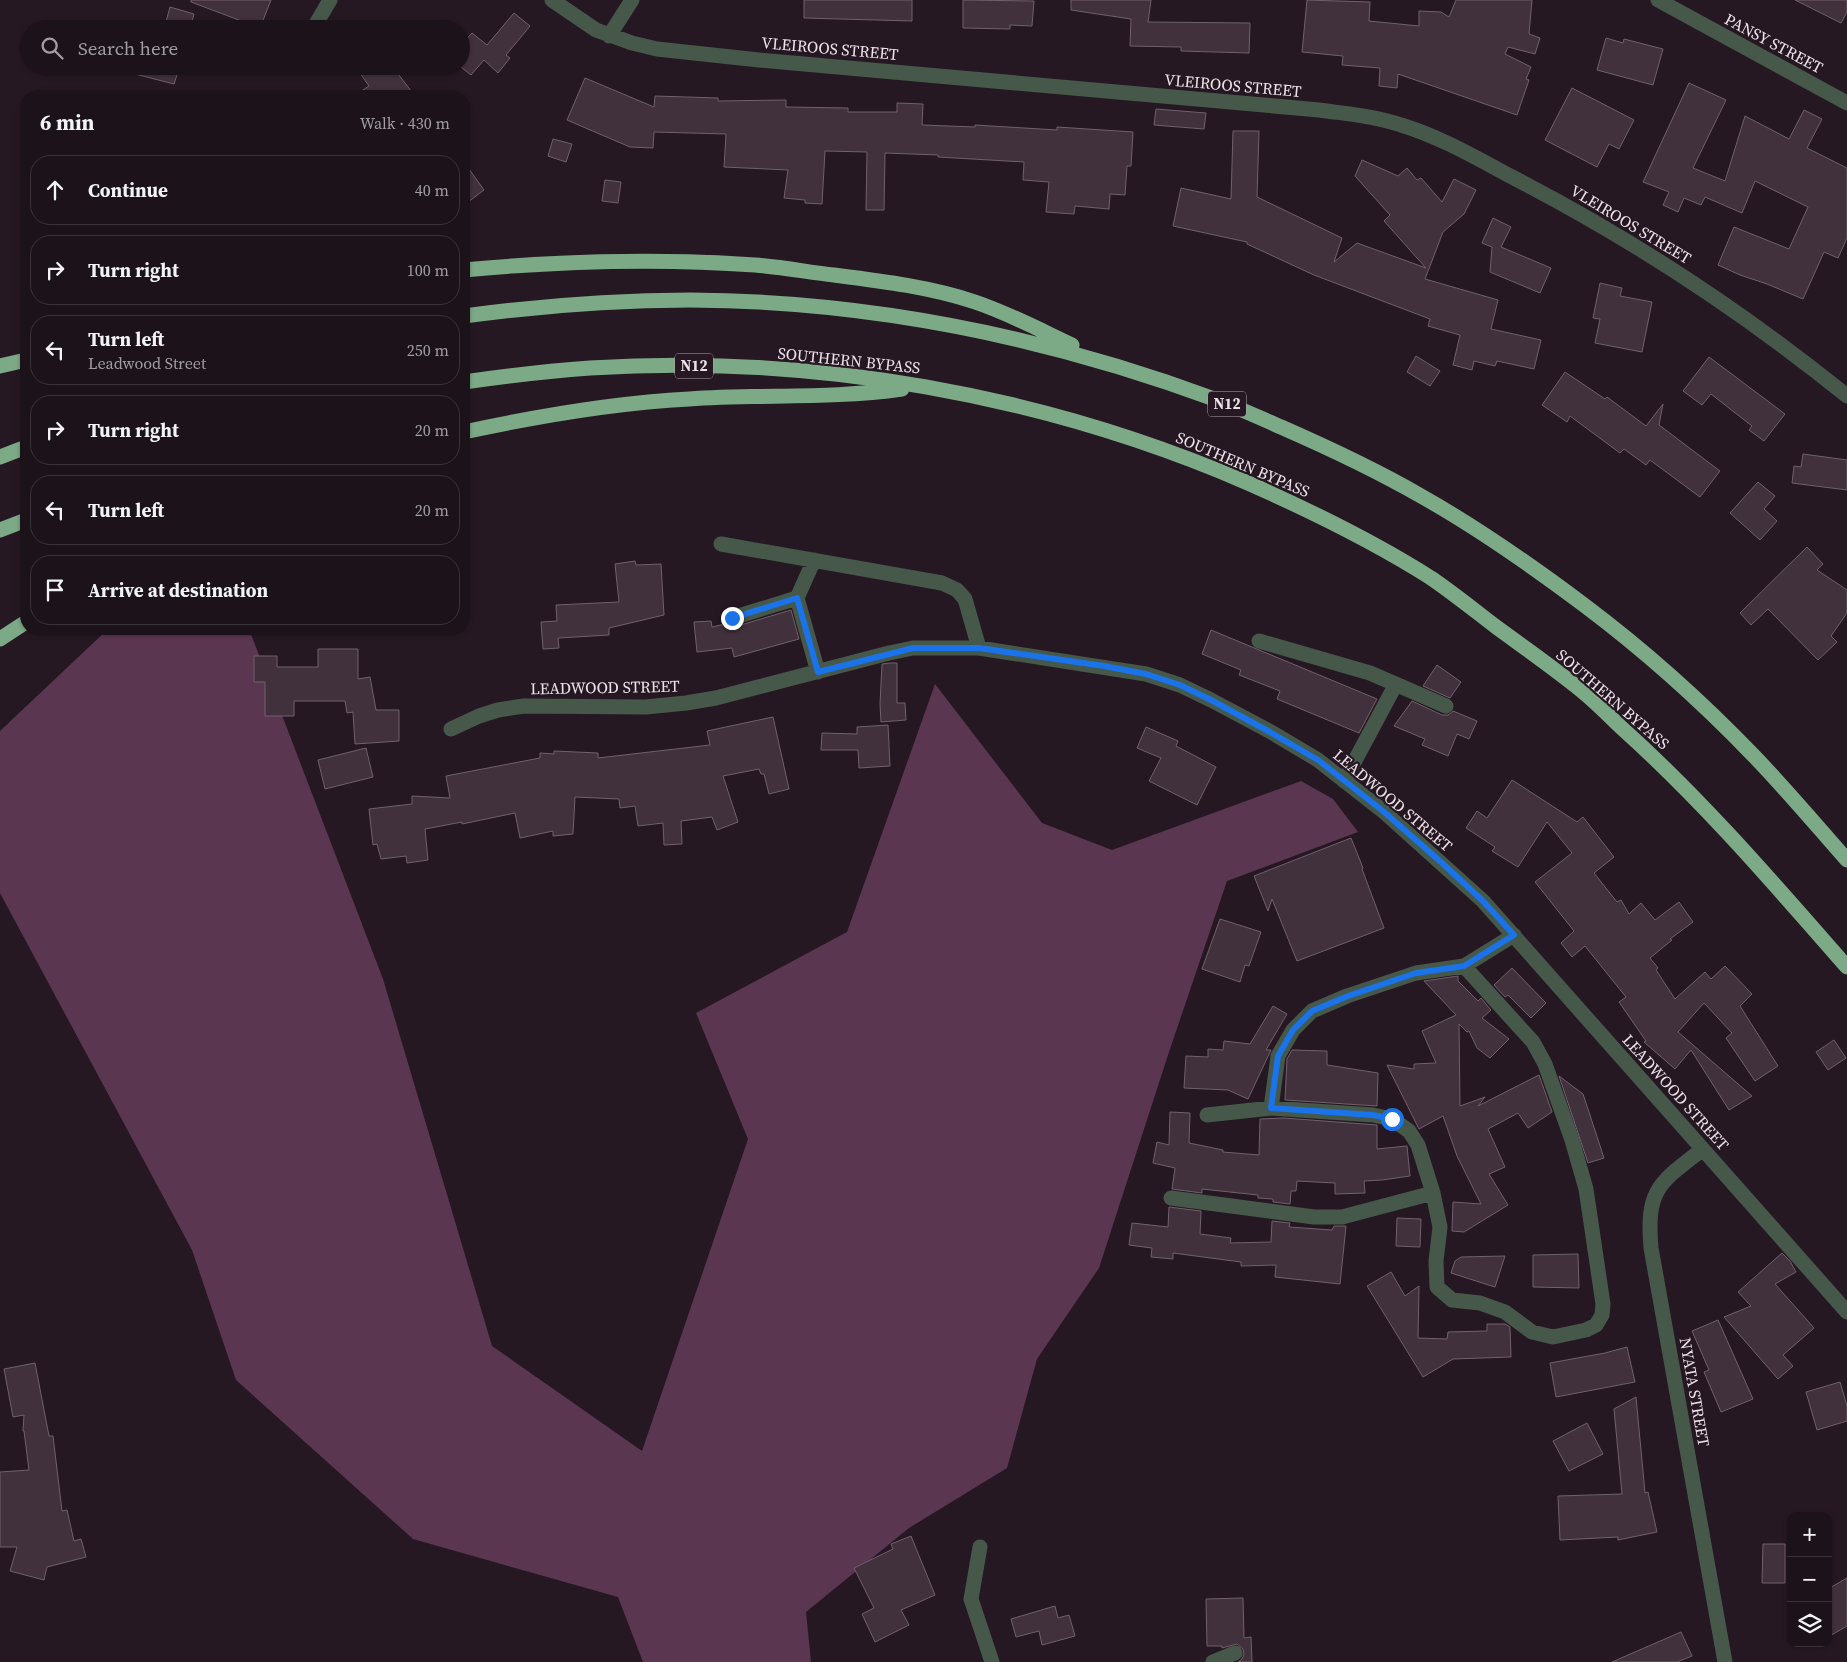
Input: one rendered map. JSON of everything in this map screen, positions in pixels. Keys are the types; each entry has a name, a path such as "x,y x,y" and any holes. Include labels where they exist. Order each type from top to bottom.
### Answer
{"highway":[{"path":"470,269 534,264 662,262 756,265 854,278 944,293 976,302 1015,318 1104,361"},
{"name":"N12","path":"470,315 593,303 690,300 782,304 876,313 943,323 1038,343 1104,361 1219,400 1339,453 1422,496 1503,547 1586,606 1700,703 1754,757 1847,860"},
{"path":"0,366 20,361"},
{"name":"SOUTHERN BYPASS","path":"470,381 593,368 704,366 780,369 864,377 924,386 1018,405 1097,427 1158,447 1297,504 1432,579 1579,688 1666,768 1733,836 1847,966"},
{"path":"470,431 526,419 610,406 706,398 856,392 924,386"},
{"path":"0,457 20,449"},
{"path":"0,530 20,522"},
{"path":"0,639 20,626"}],"street":[{"path":"318,20 330,0"},
{"name":"VLEIROOS STREET","path":"552,0 581,21 609,36 657,49 1310,109 1380,118 1403,125 1458,149 1548,196 1657,259 1719,299 1847,396"},
{"path":"609,36 632,0"},
{"name":"PANSY STREET","path":"1658,0 1847,103"},
{"path":"721,544 942,583 957,590 965,599 979,648"},
{"path":"814,560 797,598 818,672"},
{"path":"732,618 797,598"},
{"path":"1259,641 1350,667 1396,684 1446,706"},
{"name":"LEADWOOD STREET","path":"451,729 479,716 515,708 646,707 716,698 913,648 979,648 1104,666 1146,674 1180,685 1270,732 1318,760 1383,811 1483,901 1847,1312"},
{"path":"1344,781 1396,684"},
{"path":"1271,1108 1278,1056 1293,1030 1312,1011 1348,996 1416,973 1464,966 1514,935"},
{"path":"1207,1115 1271,1108 1373,1115 1392,1119 1409,1130 1418,1145 1433,1193 1440,1227 1436,1261 1437,1287 1452,1300 1480,1303 1505,1312 1532,1332 1553,1337 1586,1330 1596,1324 1602,1315 1603,1304 1586,1189 1572,1140 1545,1064 1533,1042 1464,966"},
{"name":"NYATA STREET","path":"1703,1149 1661,1184 1654,1197 1650,1213 1650,1229 1725,1662"},
{"path":"1171,1198 1314,1217 1342,1217 1433,1193"},
{"path":"980,1547 971,1599 992,1662"},
{"path":"1214,1662 1235,1653"}],"shaded area":[{"path":"102,635 251,635 383,979 492,1346 642,1451 748,1139 696,1013 847,932 935,684 1042,823 1112,850 1301,781 1333,799 1358,832 1227,881 1099,1268 1037,1359 1007,1468 909,1528 806,1612 811,1662 643,1662 618,1597 413,1539 236,1380 192,1250 0,893 0,731"}],"building":[{"path":"191,0 271,0 263,20 239,20 191,2"},
{"path":"804,0 912,0 912,21 804,18"},
{"path":"963,0 1034,1 1032,26 1010,25 1010,29 963,28"},
{"path":"1071,0 1151,0 1148,22 1250,23 1249,53 1181,51 1181,47 1130,46 1131,19 1071,10"},
{"path":"1307,0 1370,2 1369,21 1419,26 1419,11 1441,12 1449,17 1456,0 1532,0 1529,34 1540,38 1535,54 1508,47 1505,54 1531,67 1526,79 1529,80 1517,115 1398,74 1397,88 1379,86 1380,68 1342,65 1343,56 1302,52"},
{"path":"1795,0 1847,0 1847,12 1841,23"},
{"path":"170,7 194,14 192,20 166,20"},
{"path":"514,13 530,26 506,55 510,58 498,73 484,60 471,75 470,35 472,33 487,45"},
{"path":"1606,38 1623,43 1624,39 1663,49 1653,85 1597,70"},
{"path":"139,75 177,75 174,84"},
{"path":"361,75 399,75 410,90 363,90 369,86"},
{"path":"585,78 654,107 655,96 718,98 718,101 786,100 786,107 848,108 848,112 897,112 897,103 923,104 922,125 975,127 975,125 1057,130 1057,127 1133,132 1131,166 1127,166 1125,195 1110,194 1109,209 1075,206 1074,214 1046,212 1049,182 1023,180 1024,162 885,153 884,210 866,210 867,152 825,151 822,204 805,203 805,200 784,198 788,170 724,167 726,134 654,132 653,148 630,147 567,120"},
{"path":"1689,83 1726,100 1693,168 1725,181 1745,116 1789,139 1804,110 1822,119 1807,148 1847,168 1847,238 1838,258 1824,252 1803,299 1718,265 1734,227 1789,249 1808,207 1755,181 1742,213 1705,197 1701,205 1684,198 1678,212 1663,205 1669,192 1643,182"},
{"path":"1572,88 1634,120 1619,149 1609,144 1597,167 1545,140"},
{"path":"1156,109 1206,113 1204,129 1154,125"},
{"path":"1233,131 1259,131 1257,197 1342,238 1334,262 1357,243 1426,268 1384,221 1390,215 1355,176 1362,160 1398,176 1407,168 1417,180 1421,178 1442,202 1454,179 1476,190 1464,214 1443,232 1425,279 1498,300 1491,329 1541,340 1534,369 1497,361 1495,366 1474,361 1472,370 1453,365 1460,335 1428,326 1430,319 1314,275 1247,244 1247,242 1173,226 1181,188 1231,199"},
{"path":"553,139 572,144 566,162 548,156"},
{"path":"470,170 484,190 470,200"},
{"path":"605,180 621,182 618,203 602,201"},
{"path":"1493,218 1511,227 1501,247 1551,268 1540,293 1490,272 1492,247 1482,243"},
{"path":"1600,283 1622,288 1620,296 1652,302 1642,352 1595,343 1600,319 1593,318"},
{"path":"1416,356 1440,371 1430,386 1407,372"},
{"path":"1709,357 1785,414 1764,441 1749,430 1752,426 1711,394 1702,405 1683,391"},
{"path":"1565,372 1605,399 1607,397 1646,426 1663,404 1659,425 1720,471 1700,497 1650,460 1646,465 1624,449 1620,453 1570,416 1567,422 1542,405"},
{"path":"1803,454 1847,460 1847,490 1792,483 1794,466 1801,467"},
{"path":"1758,482 1775,496 1764,509 1777,521 1760,540 1730,513"},
{"path":"1807,547 1823,564 1817,570 1847,590 1847,613 1831,636 1837,642 1818,660 1768,609 1751,625 1740,613"},
{"path":"635,561 636,565 661,564 664,615 609,628 609,635 558,638 559,648 543,649 541,622 557,621 556,605 619,602 615,564"},
{"path":"791,610 799,639 734,657 732,648 697,652 694,622 711,621 712,627 725,624 729,627 734,627"},
{"path":"1211,630 1377,699 1359,733 1277,699 1280,691 1239,675 1241,670 1202,654"},
{"path":"318,649 358,649 358,679 370,677 376,710 399,710 399,741 355,744 353,712 347,713 345,701 294,701 294,716 265,716 265,682 254,682 254,656 277,656 277,667 318,667"},
{"path":"897,663 897,703 905,703 906,720 881,722 882,664"},
{"path":"1437,665 1461,682 1450,698 1423,686"},
{"path":"1412,701 1442,715 1448,715 1453,711 1477,721 1469,739 1457,734 1448,756 1422,745 1425,739 1394,726"},
{"path":"773,717 789,789 769,794 764,774 761,774 759,769 723,776 738,822 717,830 712,817 681,821 682,844 664,845 663,823 638,826 635,806 620,808 619,799 575,797 573,834 553,836 553,831 520,838 515,813 462,824 462,822 425,829 428,860 407,863 406,856 381,859 377,844 373,845 369,809 412,804 412,796 450,798 446,776 540,758 540,753 554,754 554,751 598,753 598,758 710,745 707,731"},
{"path":"888,725 890,766 859,768 858,750 821,750 822,733 857,734 857,727"},
{"path":"1146,727 1178,741 1176,746 1216,767 1197,805 1149,781 1161,758 1137,748"},
{"path":"366,748 373,777 325,789 318,760"},
{"path":"1512,780 1577,822 1583,817 1614,857 1594,873 1617,902 1621,900 1629,914 1641,903 1655,920 1679,902 1693,922 1670,939 1672,940 1650,958 1658,968 1656,970 1675,999 1705,972 1711,979 1725,966 1752,994 1740,1006 1778,1066 1755,1081 1726,1038 1732,1033 1704,1003 1678,1032 1752,1096 1729,1110 1691,1050 1675,1069 1644,1042 1646,1041 1619,1002 1626,997 1585,946 1572,957 1561,943 1574,931 1535,882 1572,853 1547,822 1518,867 1492,851 1495,847 1466,828 1477,811 1487,818"},
{"path":"1351,838 1384,928 1297,961 1272,899 1268,911 1254,876"},
{"path":"1220,919 1261,932 1249,966 1245,965 1240,982 1202,969"},
{"path":"1512,968 1546,1003 1531,1018 1508,995 1505,997 1494,985"},
{"path":"1458,976 1458,981 1478,1001 1481,998 1491,1010 1482,1018 1509,1039 1490,1058 1477,1048 1469,1031 1467,1032 1459,1024 1460,1106 1485,1097 1478,1106 1539,1075 1552,1112 1528,1128 1518,1113 1488,1129 1505,1167 1489,1174 1508,1205 1464,1232 1452,1231 1453,1202 1481,1204 1457,1156 1443,1116 1419,1129 1387,1065 1414,1069 1414,1064 1436,1063 1422,1031 1456,1015 1424,981"},
{"path":"1273,1006 1287,1014 1266,1050 1271,1050 1248,1099 1228,1090 1184,1088 1186,1056 1208,1057 1208,1049 1223,1050 1224,1041 1250,1044"},
{"path":"1834,1040 1846,1058 1828,1070 1816,1052"},
{"path":"1292,1050 1327,1051 1327,1065 1378,1073 1377,1106 1285,1100 1287,1059"},
{"path":"1559,1076 1583,1094 1604,1158 1588,1163"},
{"path":"1170,1112 1190,1113 1189,1143 1223,1150 1223,1152 1259,1155 1260,1119 1284,1118 1377,1125 1377,1149 1407,1146 1410,1176 1364,1181 1365,1193 1335,1194 1335,1183 1297,1181 1296,1191 1291,1191 1290,1204 1273,1202 1273,1199 1258,1198 1258,1195 1202,1189 1202,1193 1172,1189 1175,1168 1153,1163 1157,1142 1169,1145"},
{"path":"1169,1207 1201,1211 1200,1234 1231,1238 1230,1243 1271,1242 1272,1221 1290,1223 1289,1227 1332,1230 1334,1226 1346,1226 1340,1284 1275,1277 1276,1265 1241,1266 1241,1262 1173,1253 1173,1259 1151,1257 1152,1248 1129,1245 1132,1223 1168,1227"},
{"path":"1397,1218 1421,1219 1420,1247 1396,1246"},
{"path":"1782,1253 1790,1261 1796,1272 1775,1284 1814,1328 1783,1355 1793,1366 1778,1379 1724,1317 1751,1306 1738,1292"},
{"path":"1578,1254 1579,1288 1533,1287 1533,1255"},
{"path":"1505,1256 1495,1287 1451,1273 1455,1261 1461,1257"},
{"path":"1391,1272 1405,1296 1419,1286 1418,1338 1447,1339 1448,1332 1487,1331 1487,1324 1505,1324 1510,1327 1511,1357 1453,1359 1423,1377 1367,1286"},
{"path":"1718,1320 1753,1399 1721,1412 1704,1372 1709,1370 1692,1331"},
{"path":"1627,1347 1635,1382 1556,1397 1550,1363"},
{"path":"35,1363 49,1436 53,1436 62,1511 67,1510 74,1541 81,1539 86,1557 47,1567 44,1580 10,1571 17,1547 0,1547 0,1472 29,1470 23,1431 24,1415 13,1417 4,1369"},
{"path":"1840,1382 1847,1406 1847,1421 1817,1430 1806,1392"},
{"path":"1636,1397 1645,1493 1648,1492 1657,1532 1618,1540 1618,1537 1560,1540 1558,1496 1622,1494 1614,1409"},
{"path":"1587,1423 1603,1454 1569,1471 1553,1441"},
{"path":"911,1536 935,1595 901,1610 909,1625 875,1642 862,1614 874,1608 854,1568 893,1549 891,1544"},
{"path":"1763,1544 1785,1544 1785,1583 1762,1583"},
{"path":"1847,1578 1847,1626 1832,1635 1832,1602 1832,1587"},
{"path":"1243,1598 1244,1638 1251,1637 1252,1662 1238,1662 1244,1654 1243,1649 1237,1644 1222,1648 1222,1646 1207,1646 1206,1599"},
{"path":"1055,1606 1058,1618 1069,1615 1075,1636 1042,1645 1039,1631 1016,1637 1011,1619"},
{"path":"1681,1632 1692,1656 1677,1662 1612,1662"}],"route":[{"path":"732,618 797,598 818,672 913,648 979,648 1146,674 1180,685 1211,700 1318,760 1383,811 1442,863 1483,901 1514,935 1464,966 1416,973 1348,996 1312,1011 1293,1030 1278,1056 1271,1108 1373,1115 1392,1119"}]}
